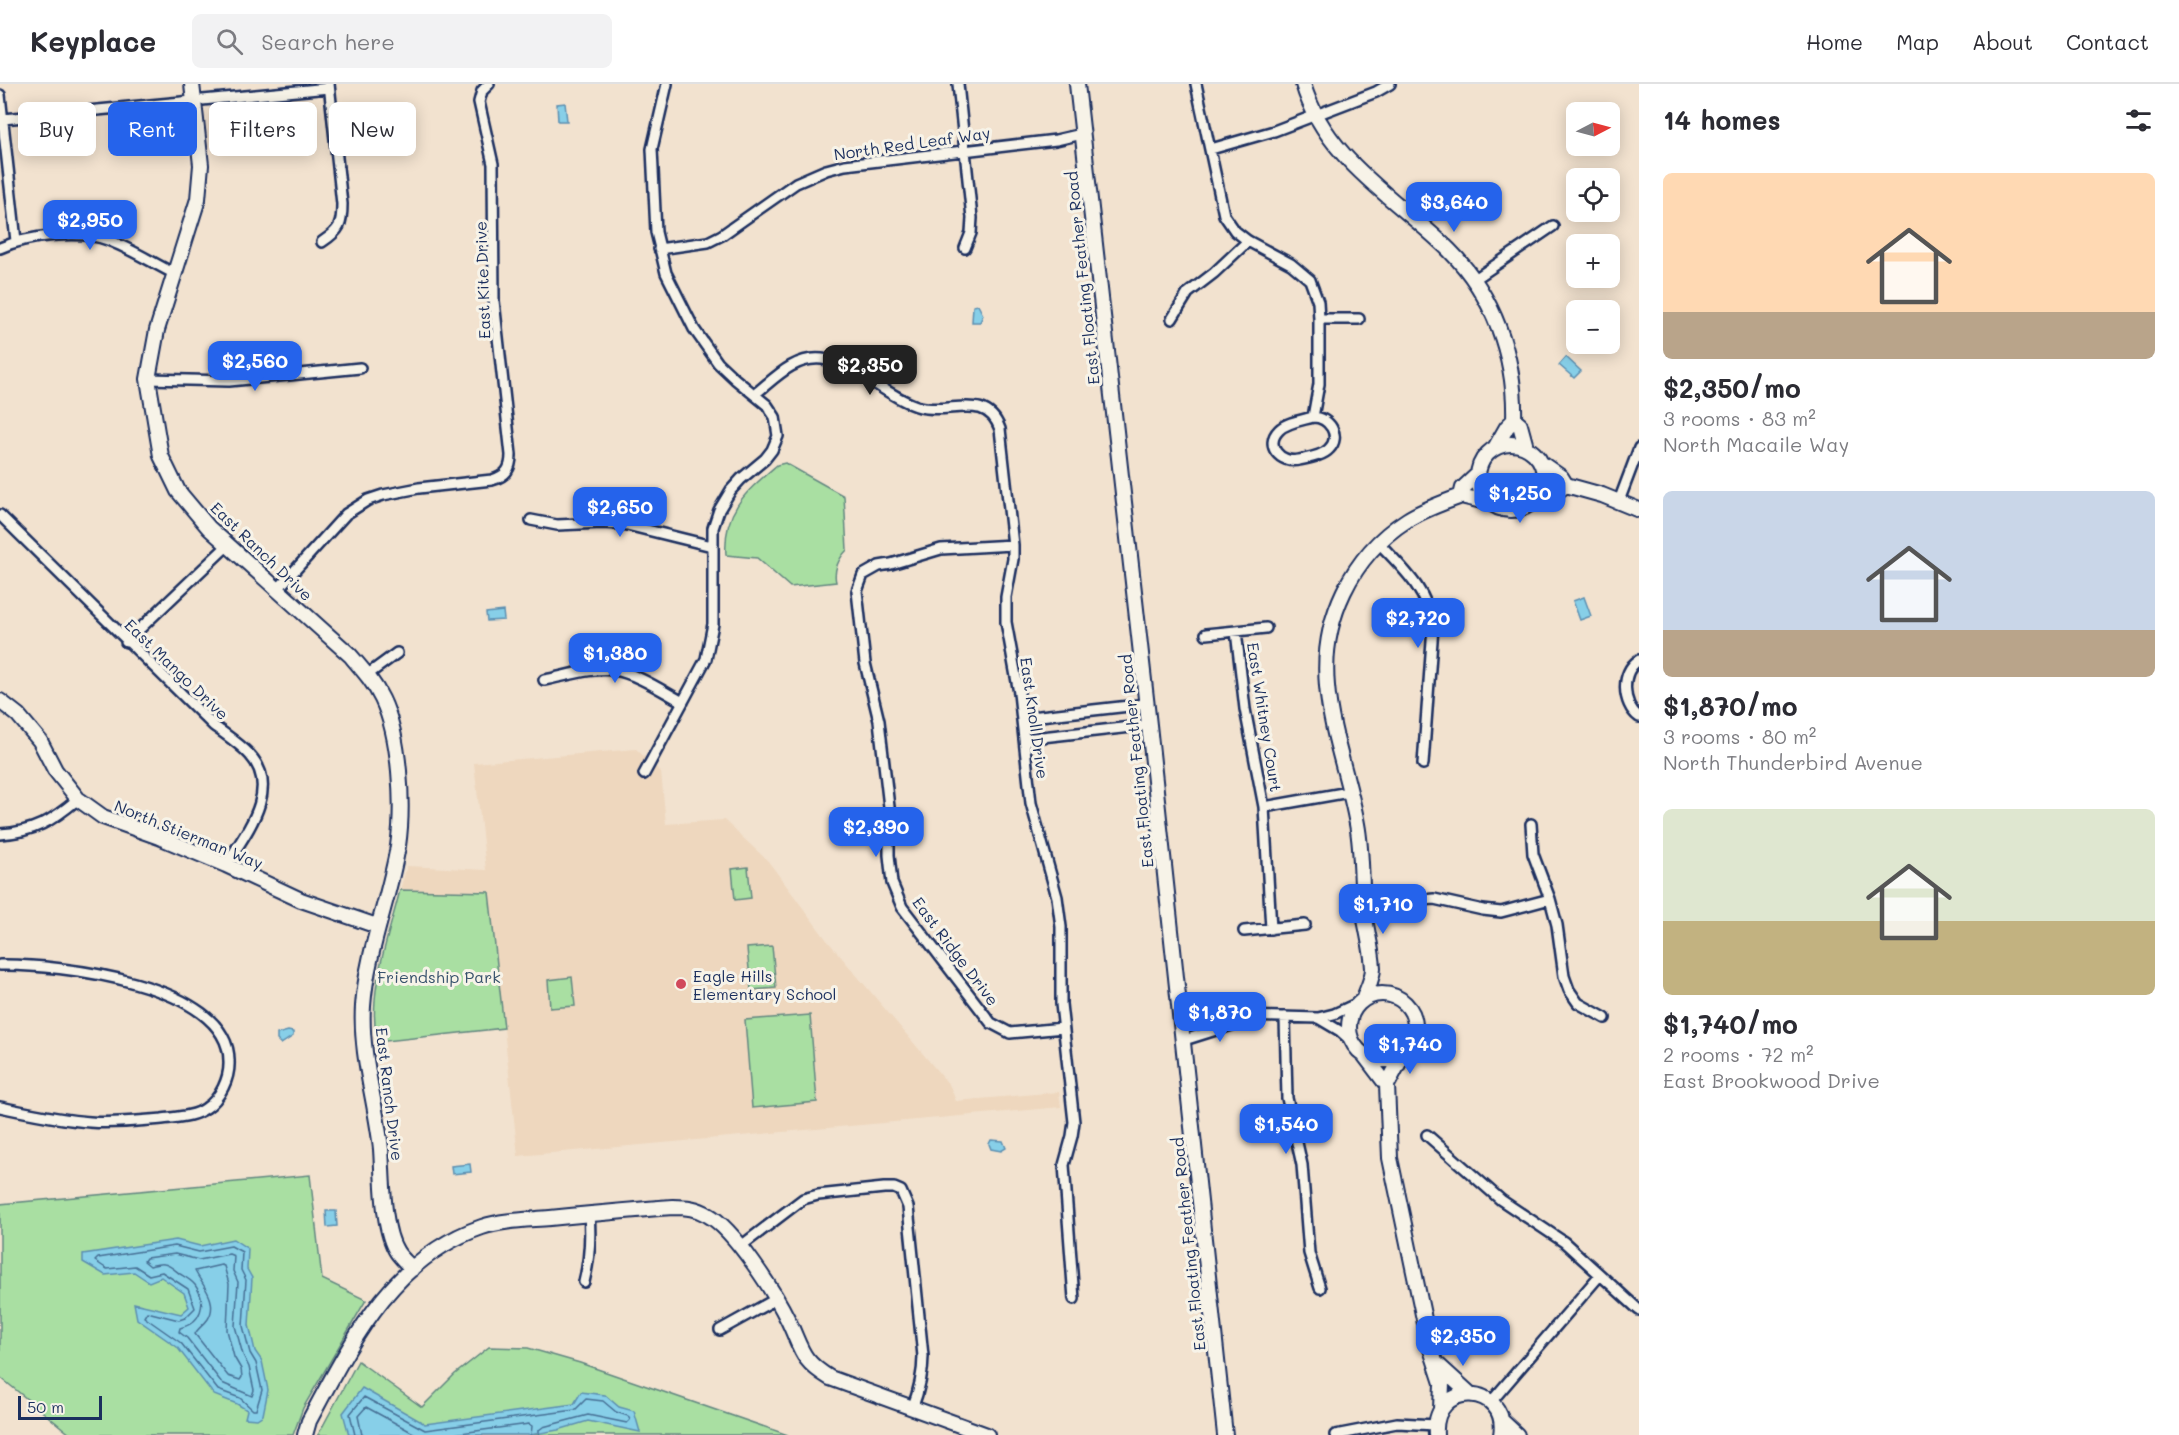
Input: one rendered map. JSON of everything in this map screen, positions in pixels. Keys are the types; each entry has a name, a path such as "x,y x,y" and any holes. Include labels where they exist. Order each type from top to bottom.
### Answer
{"street":[{"name":"East Ranch Drive","path":"192,84 201,165 198,199 157,330 148,379 161,456 178,491 209,528 350,655 367,675 381,697 391,721 400,800 398,847 377,926 363,1006 364,1047 380,1140 388,1232 397,1252 412,1269"},
{"path":"644,774 703,666 711,642 714,609 713,528 719,510 741,478 765,459 778,436 775,417 768,405 718,363 694,329 666,273 656,232 652,149 667,84"},
{"path":"958,84 972,218 971,233 965,248"},
{"name":"East Floating Feather Road","path":"1077,84 1147,704 1181,1041 1225,1435"},
{"path":"1196,84 1224,215 1235,231 1248,242 1292,264 1310,280 1318,302 1318,384 1313,417"},
{"path":"1303,84 1316,115 1348,160 1448,249 1475,279 1491,309 1503,340 1514,394 1514,420 1507,427 1495,448"},
{"path":"1211,149 1274,131 1376,92 1390,84"},
{"path":"3,119 329,86 342,223 334,234 322,242"},
{"name":"East Kite Drive","path":"277,590 346,514 368,500 419,488 492,480 506,473 510,466 511,455 494,301 494,176 479,102 487,86"},
{"path":"0,95 16,241"},
{"name":"North Red Leaf Way","path":"659,249 708,242 722,236 796,183 826,170 845,165 1056,140 1082,134"},
{"path":"1475,279 1553,225"},
{"path":"0,248 16,241 71,235 107,240 175,274"},
{"path":"1172,319 1188,293 1248,242"},
{"path":"1319,319 1359,319"},
{"name":"East Knoll Drive","path":"755,394 790,366 805,360 822,359 838,364 918,406 940,409 975,407 991,412 1000,429 1013,545 1013,559 1006,597 1006,622 1022,718 1031,803 1049,865 1060,917 1063,956 1061,1004 1074,1122 1064,1165 1074,1299"},
{"path":"148,379 229,381 360,368"},
{"path":"1313,417 1327,421 1333,429 1335,438 1331,448 1324,453 1296,461 1281,458 1274,449 1273,439 1277,432 1285,425 1313,417"},
{"path":"1514,420 1520,425 1526,447"},
{"path":"1490,503 1483,495 1479,485 1478,474 1481,464 1486,455 1495,448 1505,444 1515,444 1526,447 1566,484 1639,510"},
{"path":"1618,501 1639,448"},
{"path":"1335,1435 1397,1423 1436,1430 1441,1409 1442,1383 1429,1343 1390,1158 1387,1085 1404,1051 1413,1039 1415,1031 1413,1016 1405,1003 1393,995 1373,969 1363,905 1357,824 1334,730 1327,687 1327,645 1334,615 1344,590 1365,556 1378,542 1406,520 1422,511 1461,496 1490,503 1500,508 1511,510 1522,508 1532,503 1539,495 1544,474 1541,463"},
{"path":"1461,496 1463,488 1478,474"},
{"path":"1539,495 1559,490 1566,484"},
{"name":"East Mango Drive","path":"0,515 126,642 214,726 252,757 259,768 262,799 255,817 225,865"},
{"path":"531,520 557,525 623,524 712,546"},
{"path":"1378,542 1416,583 1425,598 1433,627 1423,764"},
{"path":"126,642 228,545"},
{"name":"East Ridge Drive","path":"1013,545 940,549 879,566 863,575 857,591 865,663 879,721 889,807 889,855 892,883 902,907 991,1023 1010,1033 1063,1028"},
{"name":"East Whitney Court","path":"1206,634 1266,628"},
{"name":"East Whitney Court","path":"1236,631 1245,710 1264,807 1271,928"},
{"path":"367,675 397,653"},
{"path":"1639,660 1632,664 1626,676 1627,699 1632,711 1639,717"},
{"path":"544,680 598,670 615,670 683,702"},
{"name":"North Stierman Way","path":"0,700 18,715 40,741 55,770 78,799 103,817 159,837 301,900 377,926"},
{"path":"1022,718 1147,704"},
{"path":"1024,739 1149,725"},
{"name":"East Whitney Court","path":"1264,807 1349,792"},
{"path":"0,834 20,833 40,826 56,817 78,799"},
{"path":"1531,824 1533,854 1557,925 1564,976 1569,990 1578,1003 1605,1018"},
{"path":"1363,905 1434,899 1501,912 1550,899"},
{"path":"1244,931 1305,925"},
{"path":"0,965 55,967 98,974 151,989 194,1008 213,1021 225,1039 230,1059 229,1072 223,1088 207,1108 192,1114 129,1122 88,1122 0,1107"},
{"path":"1351,1041 1348,1023 1350,1016 1361,1001 1373,969"},
{"path":"1178,1012 1232,1011 1243,1016 1318,1018 1334,1014 1378,993 1393,995"},
{"path":"1181,1041 1235,1024 1243,1016"},
{"path":"1285,1017 1287,1098 1302,1164 1309,1253 1320,1287"},
{"path":"1318,1018 1332,1025 1351,1041 1387,1085"},
{"path":"1364,1055 1385,1060 1404,1051"},
{"path":"1427,1135 1501,1200 1564,1242 1639,1310"},
{"path":"741,1246 803,1199 818,1195 884,1188 901,1191 908,1207 924,1356 919,1390 912,1409"},
{"path":"305,1435 309,1421 367,1318 412,1269 434,1251 457,1237 484,1227 513,1221 673,1207 690,1207 709,1215 741,1246 789,1321 796,1343 806,1359 817,1370 830,1378 987,1435"},
{"path":"584,1282 591,1249 589,1214"},
{"path":"1491,1402 1600,1275"},
{"path":"720,1330 776,1299"},
{"path":"1436,1362 1470,1394"},
{"path":"1441,1409 1449,1400 1459,1395 1481,1396 1498,1410 1501,1435"},
{"path":"1501,1420 1517,1435"}],"shaded area":[{"name":"Eagle Hills Elementary School","path":"636,749 661,772 666,824 724,820 768,861 826,939 950,1086 956,1101 1059,1092 1061,1107 518,1156 489,892 400,890 407,866 486,870 474,763"}],"green space":[{"path":"785,463 844,496 847,550 837,565 836,582 790,587 757,558 726,555 728,526 739,503 746,493 777,465"},
{"path":"748,867 751,898 735,900 732,869"},
{"name":"Friendship Park","path":"400,890 489,892 504,1028 377,1042 375,1004 377,985"},
{"path":"772,946 776,988 751,990 747,948"},
{"path":"572,977 575,1006 550,1008 548,980"},
{"path":"810,1015 817,1102 752,1108 745,1020"},
{"path":"310,1175 322,1279 366,1300 303,1408 293,1435 71,1435 0,1377 0,1204"},
{"path":"489,1347 528,1348 580,1363 788,1435 318,1435 358,1361 422,1407 455,1374"}],"water":[{"path":"565,103 567,121 558,121 557,104"},
{"path":"978,305 983,315 980,322 972,322 973,306"},
{"path":"1566,357 1581,371 1574,378 1559,365"},
{"path":"1584,597 1591,616 1580,620 1573,601"},
{"path":"503,611 504,620 487,621 486,613"},
{"path":"293,1032 293,1036 281,1044 277,1040 277,1034"},
{"path":"991,1140 1003,1141 1006,1148 1001,1151 991,1149 989,1144"},
{"path":"470,1164 471,1172 452,1174 451,1166"},
{"path":"326,1211 336,1211 337,1226 327,1227"},
{"path":"233,1239 248,1249 247,1269 252,1278 249,1325 255,1351 262,1361 268,1390 263,1415 257,1419 245,1418 247,1410 214,1395 177,1347 137,1319 134,1303 181,1314 189,1307 184,1293 161,1277 149,1282 134,1272 105,1275 83,1262 83,1254 176,1240 200,1246"},
{"path":"362,1388 425,1424 574,1404 581,1392 605,1395 619,1407 634,1411 640,1432 588,1421 558,1430 529,1435 349,1435 343,1413"}],"place":[{"name":"Eagle Hills Elementary School","path":"681,984"}]}
